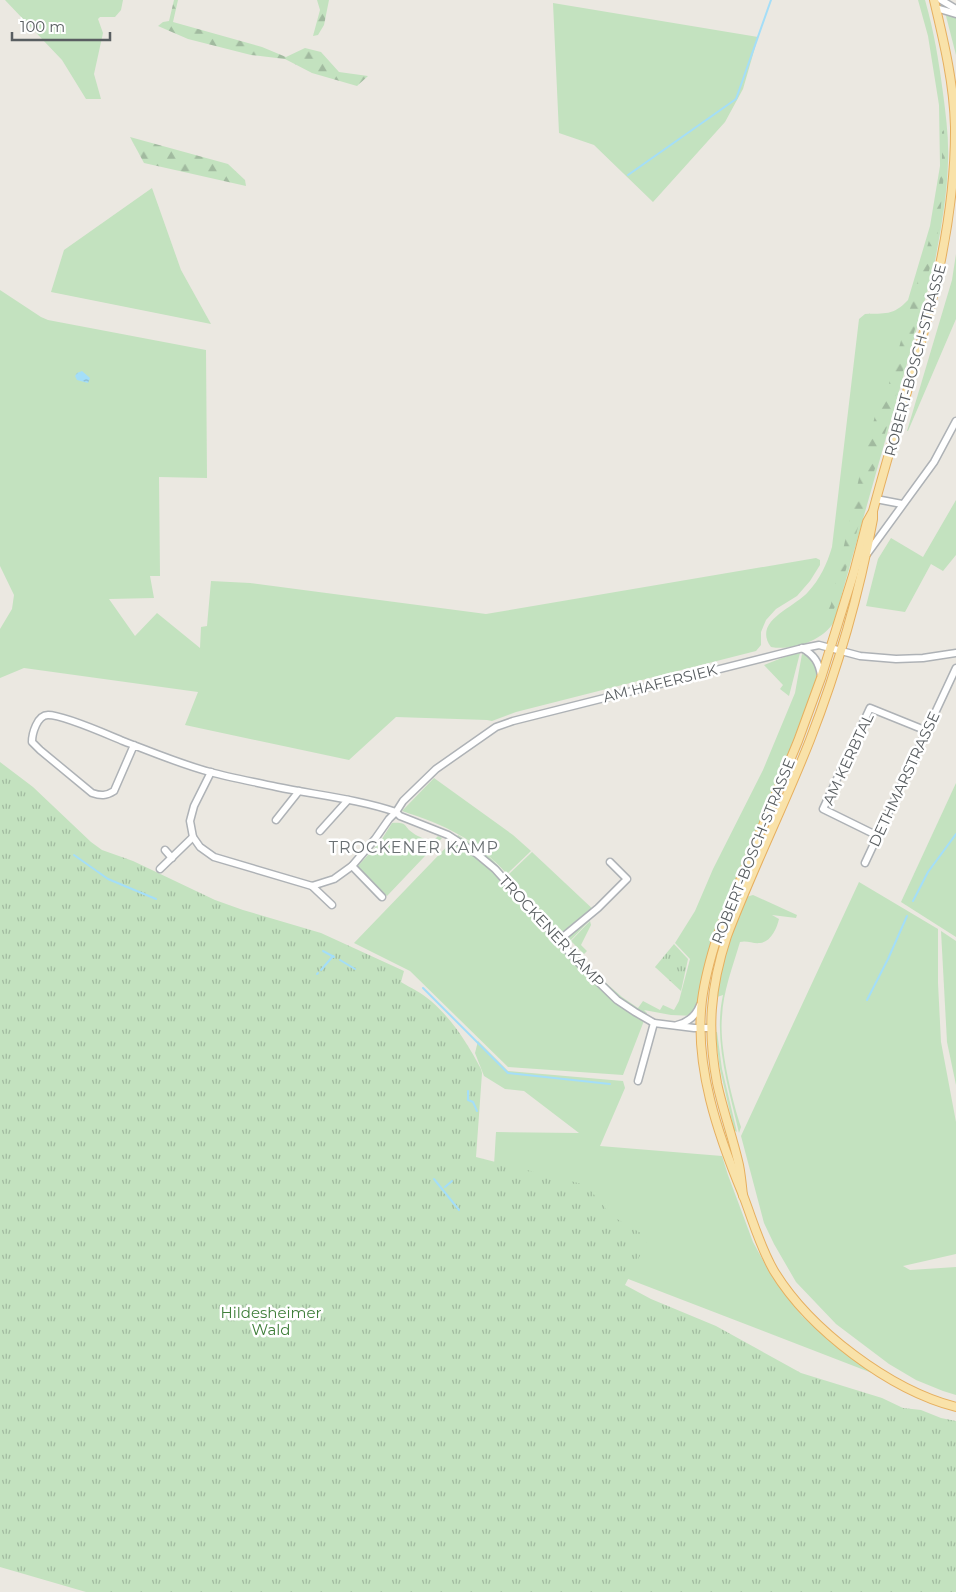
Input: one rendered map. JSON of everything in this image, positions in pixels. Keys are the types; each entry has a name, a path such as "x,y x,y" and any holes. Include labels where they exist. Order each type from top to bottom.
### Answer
{"main road":[{"name":"ROBERT-BOSCH-STRASSE","path":"743,1196 739,1166 718,1084 711,1028 712,990 727,936 810,739 841,650 859,590 876,499 939,274 948,232 955,155 954,104 948,63 935,4"},
{"name":"ROBERT-BOSCH-STRASSE","path":"873,511 867,522 854,572 821,678 773,804 718,934 709,965 702,1001 700,1028 703,1066 709,1095 732,1171 758,1239 774,1272 789,1293 812,1319 833,1338 889,1379 925,1398 956,1407"}],"street":[{"path":"941,0 956,9"},
{"path":"935,4 956,14"},
{"path":"867,554 934,462 956,421"},
{"path":"876,499 902,504"},
{"name":"AM HAFERSIEK","path":"312,886 334,879 352,866 403,801 436,769 496,727 531,715 819,645 860,656 896,659 923,658 956,653"},
{"path":"802,648 812,654 818,661 821,678"},
{"name":"DETHMARSTRASSE","path":"865,863 956,668"},
{"name":"AM KERBTAL","path":"878,836 823,809 866,716 870,708 927,731"},
{"name":"TROCKENER KAMP","path":"134,746 114,791 107,796 100,796 88,790 40,750 32,742 32,736 41,718 46,715 73,722 164,757 210,772 348,800 396,812 400,816 448,835 477,854 506,880 558,941 617,1000 654,1023 711,1028"},
{"path":"210,772 194,806 190,821 192,838 200,847 214,857 312,886 332,905"},
{"path":"276,820 299,791"},
{"path":"320,831 348,800"},
{"path":"160,869 192,838"},
{"path":"165,850 172,858"},
{"path":"558,941 598,908 627,879 610,862"},
{"path":"352,866 382,897"},
{"path":"674,1026 684,1024 692,1018 702,1001"},
{"path":"638,1081 654,1023"}],"green space":[{"path":"5,0 123,0 121,10 115,17 100,17 98,19 103,33 94,74 101,99 86,99 62,60"},
{"path":"174,0 178,0 173,22 262,47 286,57 305,48 321,52 339,72 368,76 357,86 312,73 285,59 251,55 188,39 158,26 163,22 169,21"},
{"path":"317,0 329,0 324,25 318,35 313,36 320,10"},
{"path":"918,0 925,0 934,35 948,136 946,190 933,271 834,622 829,629 806,643 780,648 771,647 767,638 767,630 771,622 808,592 823,571 832,547 859,319 865,314 893,311 908,300 930,226 940,166 939,105 928,36"},
{"path":"553,3 758,37 743,89 725,122 653,202 594,145 559,133"},
{"path":"948,14 956,16 956,55 946,16"},
{"path":"944,130 945,162 939,227 919,315 836,604 829,621 823,629 821,627 831,604 859,478 877,408 885,398 933,226 942,163 942,132"},
{"path":"130,137 228,164 245,180 246,186 144,163"},
{"path":"152,188 181,270 211,324 51,292 64,250"},
{"path":"956,254 956,319 907,431 952,280"},
{"path":"0,290 48,320 206,350 207,478 159,477 160,576 150,576 154,598 109,599 135,636 157,613 200,648 201,627 207,626 211,581 250,583 486,614 816,558 820,560 820,565 810,581 797,596 776,609 766,620 761,632 761,645 756,651 516,712 492,721 396,717 349,760 185,725 198,692 24,668 0,678 0,629 12,609 14,595 0,566"},
{"path":"956,500 956,555 943,571 931,564 905,612 866,606 878,559 891,538 923,557"},
{"path":"800,653 789,696 780,689 783,685 764,665 792,654"},
{"path":"802,654 810,658 814,664 816,680 701,986 695,1016 671,1015 644,1010 647,1013 623,1075 508,1067 410,971 354,943 458,835 476,846 493,860 566,943 597,975 622,997 638,1008 643,1001 660,1010 663,1005 674,1010 679,1001 690,959 675,943 695,911 713,869 763,770 795,693"},
{"name":"Hildesheimer Wald","path":"0,762 33,787 91,842 102,850 133,861 215,900 321,933 404,971 401,982 428,998 439,1008 465,1041 481,1069 476,1157 586,1185 612,1216 649,1238 625,1285 651,1299 716,1326 801,1373 882,1398 903,1408 921,1410 941,1418 956,1421 956,1592 86,1592 0,1567"},
{"path":"434,778 513,835 531,851 507,874 484,851 471,842 446,828 402,811"},
{"path":"956,783 956,937 901,902"},
{"path":"392,823 403,824 410,831 432,842 438,836 442,838 387,896 357,867 380,842"},
{"path":"532,852 597,913 568,943 508,875"},
{"path":"859,882 938,929 941,1042 956,1122 956,1254 903,1266 910,1270 956,1267 956,1395 916,1380 889,1364 836,1324 796,1282 764,1223 741,1136"},
{"path":"753,895 797,915 796,918 772,915 779,919 775,930 767,940 760,943 740,942 729,979 723,1007 722,1043 730,1088 741,1127 739,1133 721,1047 720,1012 723,995 714,998 723,953 746,897"},
{"path":"590,921 591,925 581,945 587,951 584,954 571,941"},
{"path":"941,931 956,941 956,1085 947,1042"},
{"path":"674,944 688,959 681,991 655,967"},
{"path":"715,1032 717,1032 722,1069 737,1132 734,1130 720,1069"},
{"path":"478,1041 508,1071 623,1081 625,1088 600,1146 722,1156 753,1242 771,1275 802,1316 872,1373 623,1277 494,1165 496,1132 579,1133 524,1091 505,1089 484,1076 475,1053"}],"water":[{"path":"82,371 90,378 88,383 77,380 75,376"}],"waterway":[{"path":"628,175 736,99 771,0"},
{"path":"913,901 928,872 956,834"},
{"path":"74,855 108,879 156,899"},
{"path":"867,1000 907,916"},
{"path":"323,951 334,957"},
{"path":"321,970 333,956"},
{"path":"340,960 355,969"},
{"path":"423,988 508,1073 610,1084"},
{"path":"468,1091 468,1100 473,1102 477,1111"},
{"path":"434,1179 459,1210"},
{"path":"445,1187 452,1181"}],"district":[{"name":"TROCKENER KAMP","path":"414,847"}]}
